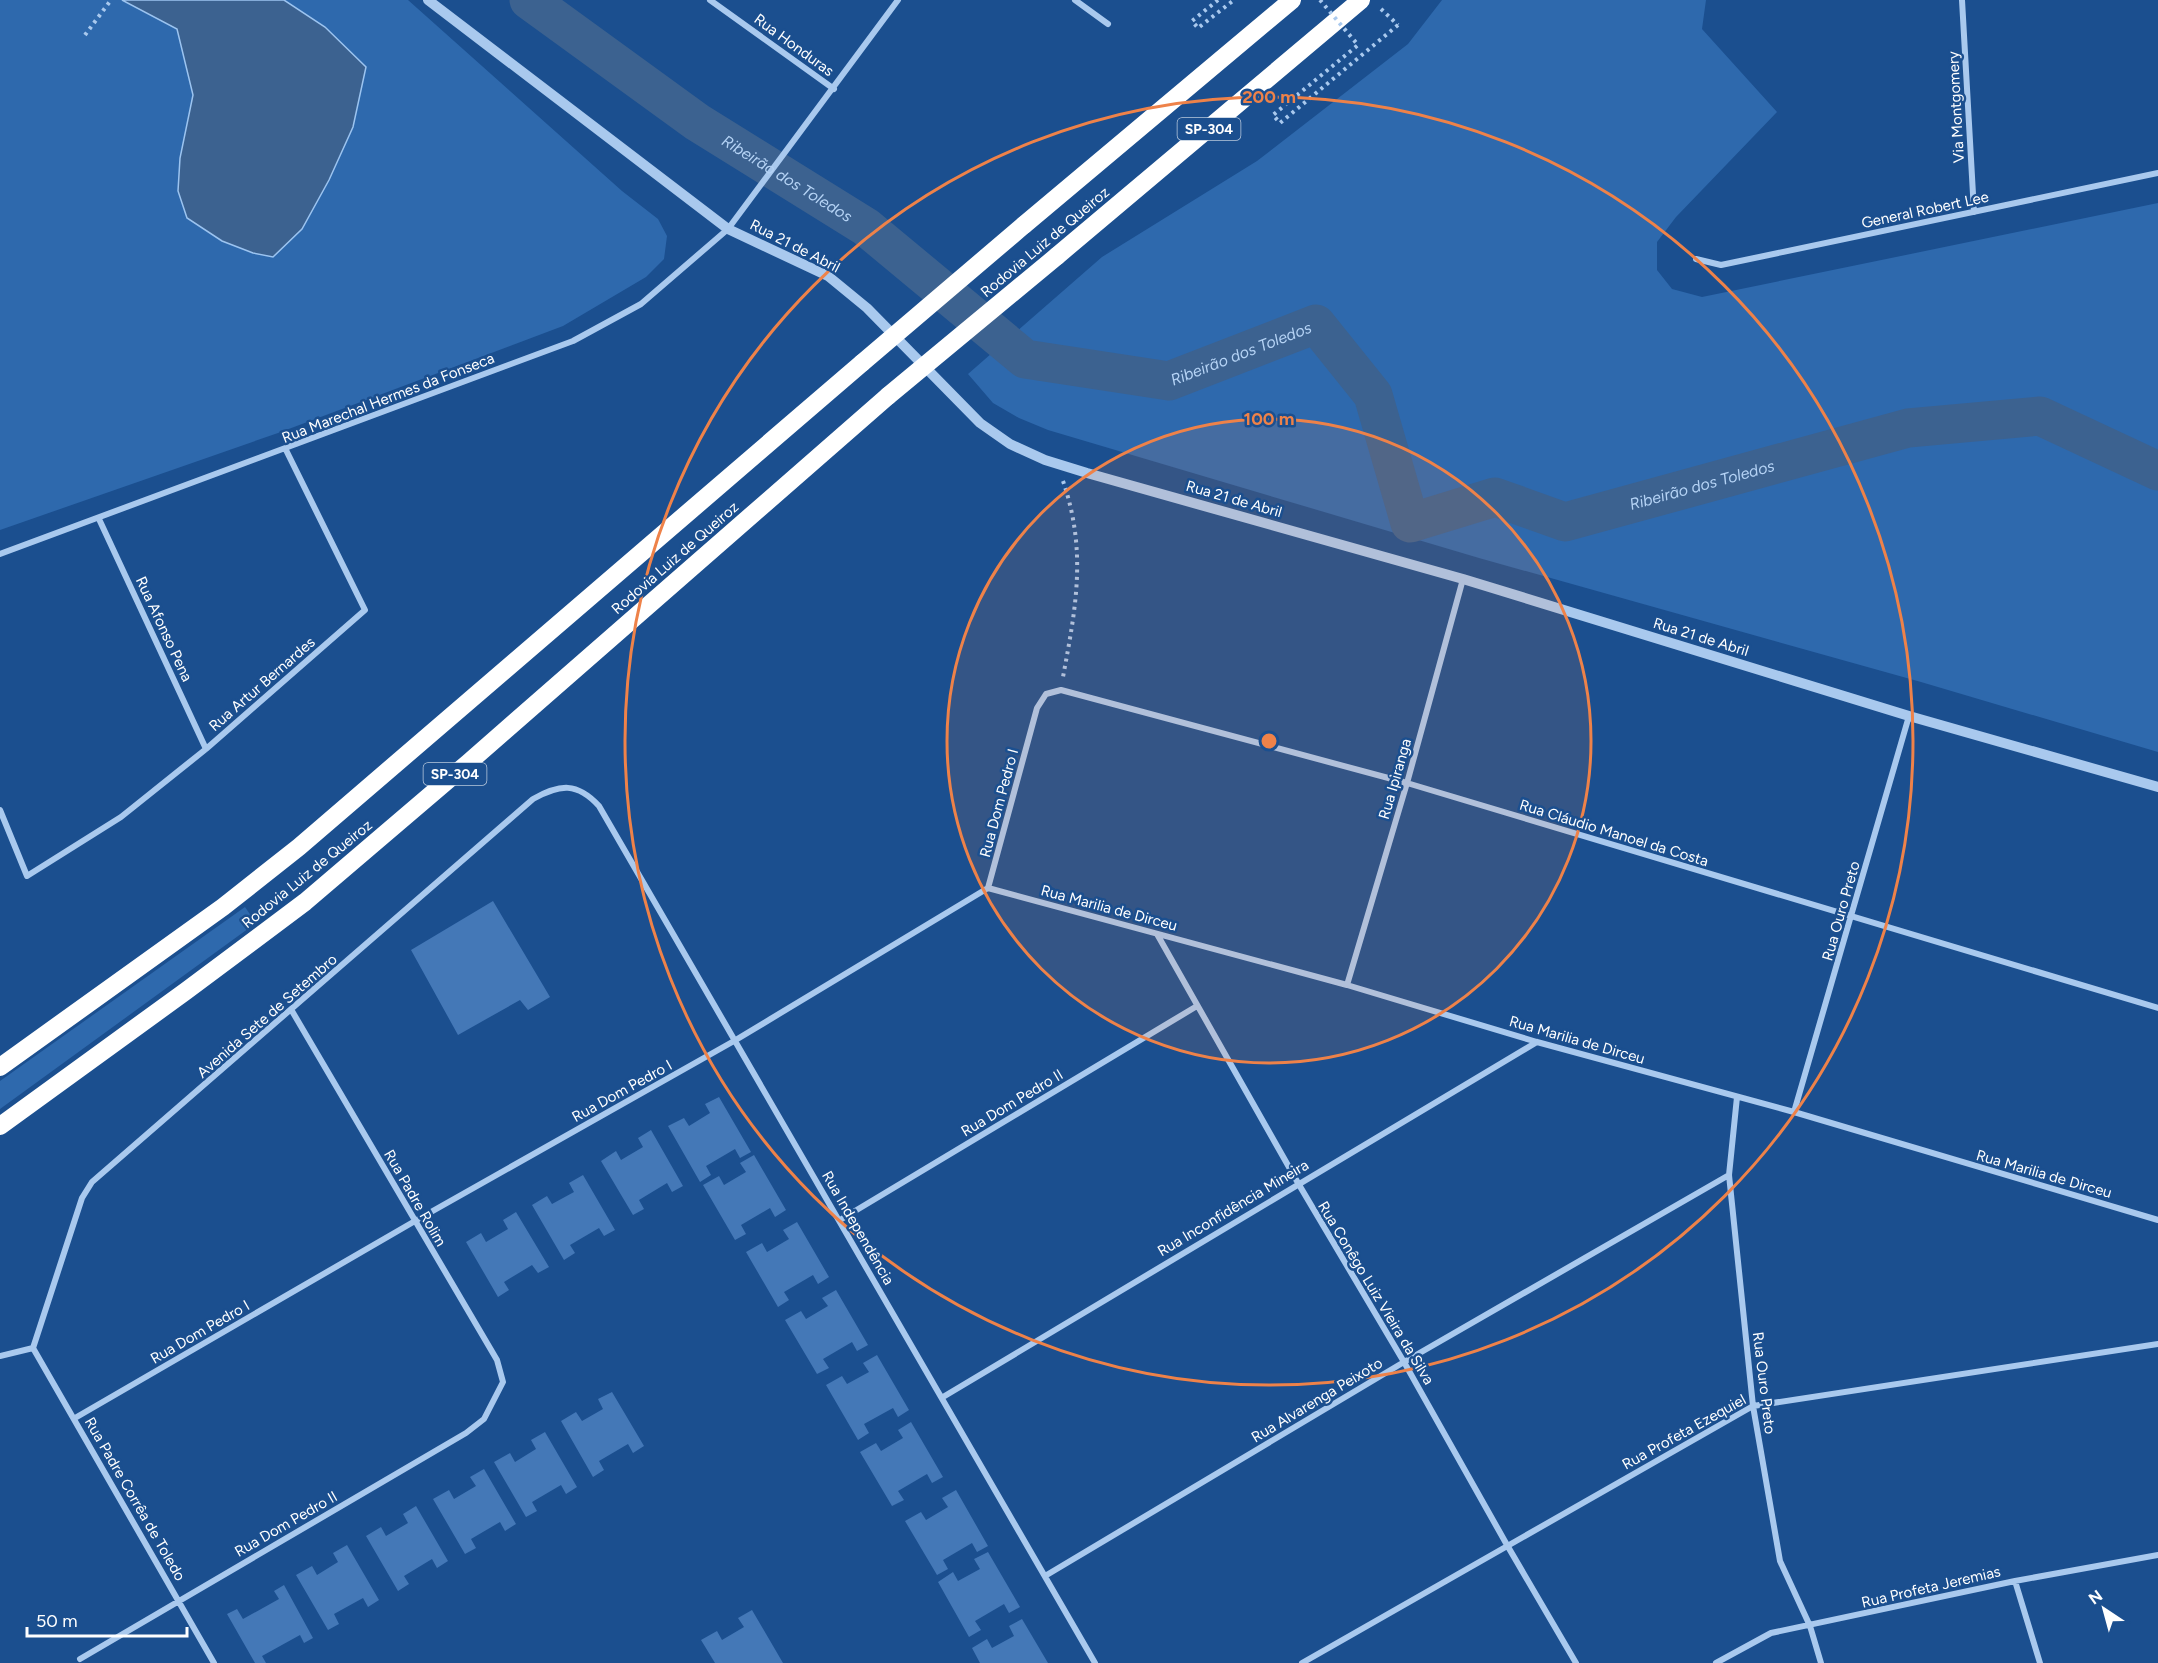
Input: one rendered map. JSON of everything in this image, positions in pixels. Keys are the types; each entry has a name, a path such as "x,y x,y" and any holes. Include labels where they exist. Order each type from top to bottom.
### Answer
{"highway":[{"name":"Rodovia Luiz de Queiroz","path":"0,1067 223,907 299,847 862,363 1292,0"},
{"name":"Rodovia Luiz de Queiroz","path":"0,1126 186,992 304,902 476,756 888,396 1361,0"}],"street":[{"name":"Rua 21 de Abril","path":"428,0 728,229 828,276 867,308 980,423 1010,444 1057,464 1463,579 1909,716 2158,788"},
{"name":"Rua Honduras","path":"710,0 834,89"},
{"path":"834,89 898,0"},
{"path":"1075,0 1108,24"},
{"name":"Via Montgomery","path":"1962,0 1974,212"},
{"name":"Rua Marechal Hermes da Fonseca","path":"0,554 286,450 573,341 641,304 728,229 834,89"},
{"name":"General Robert Lee","path":"1696,259 1722,265 2158,173"},
{"name":"Rua Artur Bernardes","path":"0,810 27,876 121,817 206,749 365,610 286,450"},
{"name":"Rua Afonso Pena","path":"99,519 206,749"},
{"name":"Rua Ipiranga","path":"1347,985 1407,783 1463,579"},
{"name":"Rua Cláudio Manoel da Costa","path":"1061,690 1407,783 2158,1008"},
{"name":"Rua Dom Pedro I","path":"75,1418 415,1221 734,1041 988,888 1037,708 1046,694 1061,690"},
{"name":"Rua Ouro Preto","path":"1794,1112 1909,716"},
{"name":"Avenida Sete de Setembro","path":"33,1348 82,1198 92,1182 533,800 559,788 573,787 587,793 599,806"},
{"name":"Rua Independência","path":"599,806 1095,1663"},
{"name":"Rua Marilia de Dirceu","path":"988,888 1347,985 1537,1042 1794,1112 2158,1220"},
{"name":"Rua Conêgo Luiz Vieira da Silva","path":"1157,934 1298,1184 1404,1362 1506,1545 1576,1663"},
{"name":"Rua Dom Pedro II","path":"840,1220 1197,1006"},
{"name":"Rua Padre Rolim","path":"292,1011 497,1360 503,1382 495,1400"},
{"name":"Rua Inconfidência Mineira","path":"943,1397 1537,1042"},
{"name":"Rua Ouro Preto","path":"1737,1097 1729,1175 1753,1406 1780,1561 1810,1626 1821,1663"},
{"name":"Rua Alvarenga Peixoto","path":"1045,1576 1404,1362 1729,1175"},
{"name":"Rua Profeta Ezequiel","path":"1302,1663 1753,1406 2158,1344"},
{"path":"0,1356 33,1348"},
{"name":"Rua Padre Corrêa de Toledo","path":"33,1348 214,1663"},
{"name":"Rua Dom Pedro II","path":"80,1659 466,1433 484,1419 495,1400"},
{"name":"Rua Profeta Jeremias","path":"1716,1663 1771,1634 2015,1581 2158,1555"},
{"path":"2015,1581 2040,1663"}],"path":[{"path":"85,35 111,0"},
{"path":"1218,0 1192,21 1198,28 1234,0"},
{"path":"1320,0 1358,45 1273,115 1280,123 1398,25 1382,9"},
{"path":"1057,464 1077,527 1078,565 1074,615 1061,690"}],"shaded area":[{"path":"0,0 408,0 622,191 658,219 667,236 664,259 646,277 563,326 278,433 0,530"},
{"path":"122,0 284,0 325,27 366,67 353,127 329,180 302,229 273,257 253,253 222,241 187,218 178,191 180,158 193,95 177,29"},
{"path":"1442,0 1706,0 1702,29 1777,112 1676,217 1657,242 1657,270 1672,289 1702,297 2158,203 2158,752 1921,682 1479,558 1048,430 1019,418 993,403 968,374 1102,257 1257,161 1408,44"},
{"path":"245,907 256,923 0,1109 0,1081"}],"building":[{"path":"493,901 550,997 528,1010 520,1000 458,1035 411,950"},
{"path":"719,1097 751,1152 740,1158 735,1149 706,1166 711,1175 700,1182 668,1126 684,1118 689,1126 710,1113 705,1104"},
{"path":"651,1130 683,1186 672,1192 667,1183 639,1200 644,1209 633,1215 601,1161 616,1151 621,1160 643,1147 638,1138"},
{"path":"754,1155 786,1210 775,1217 770,1208 741,1225 746,1234 735,1240 703,1185 719,1176 724,1185 746,1172 740,1163"},
{"path":"583,1175 615,1230 604,1236 599,1228 570,1245 575,1253 564,1260 532,1205 547,1196 552,1204 574,1192 569,1183"},
{"path":"516,1212 549,1267 538,1273 532,1265 504,1282 509,1290 498,1297 466,1242 481,1233 486,1242 508,1229 503,1220"},
{"path":"797,1222 829,1277 818,1284 813,1275 784,1292 789,1300 778,1307 746,1252 762,1243 767,1252 789,1239 783,1230"},
{"path":"836,1290 868,1345 857,1351 852,1342 823,1359 829,1368 817,1374 785,1320 801,1311 806,1319 828,1306 822,1298"},
{"path":"877,1355 909,1410 898,1417 893,1408 864,1424 869,1433 858,1440 826,1385 842,1376 847,1384 869,1372 863,1363"},
{"path":"612,1392 644,1446 633,1453 628,1444 599,1461 604,1470 593,1477 561,1421 576,1412 582,1421 603,1409 598,1399"},
{"path":"911,1422 943,1477 932,1483 927,1474 898,1491 904,1500 892,1506 860,1452 876,1443 881,1451 903,1438 898,1430"},
{"path":"545,1432 577,1487 566,1494 561,1485 532,1502 537,1511 526,1517 494,1462 510,1453 515,1462 536,1449 531,1440"},
{"path":"484,1469 516,1524 505,1531 500,1522 471,1539 476,1548 465,1554 433,1499 449,1490 454,1499 476,1486 470,1477"},
{"path":"956,1490 988,1546 977,1552 972,1543 943,1560 948,1569 937,1575 905,1521 921,1512 926,1520 948,1507 942,1498"},
{"path":"416,1506 448,1561 437,1568 432,1559 404,1576 409,1584 398,1591 366,1536 381,1527 386,1536 408,1523 403,1514"},
{"path":"347,1545 379,1600 368,1607 363,1598 334,1614 339,1624 328,1630 296,1575 312,1566 317,1575 338,1562 333,1553"},
{"path":"988,1552 1020,1607 1009,1613 1004,1604 975,1621 981,1630 969,1637 938,1582 953,1572 958,1581 980,1569 974,1559"},
{"path":"284,1585 313,1638 304,1643 300,1635 262,1656 266,1663 255,1663 227,1614 237,1609 243,1619 279,1599 274,1591"},
{"path":"752,1610 783,1663 715,1663 701,1640 717,1631 722,1640 744,1627 738,1618"},
{"path":"1022,1619 1048,1663 980,1663 972,1648 987,1639 992,1648 1014,1636 1009,1626"}],"waterway":[{"name":"Ribeirão dos Toledos","path":"529,0 697,122 866,227 1025,359 1169,381 1316,324 1373,395 1410,523 1495,497 1565,522 1908,428 2040,416 2158,471"}]}
